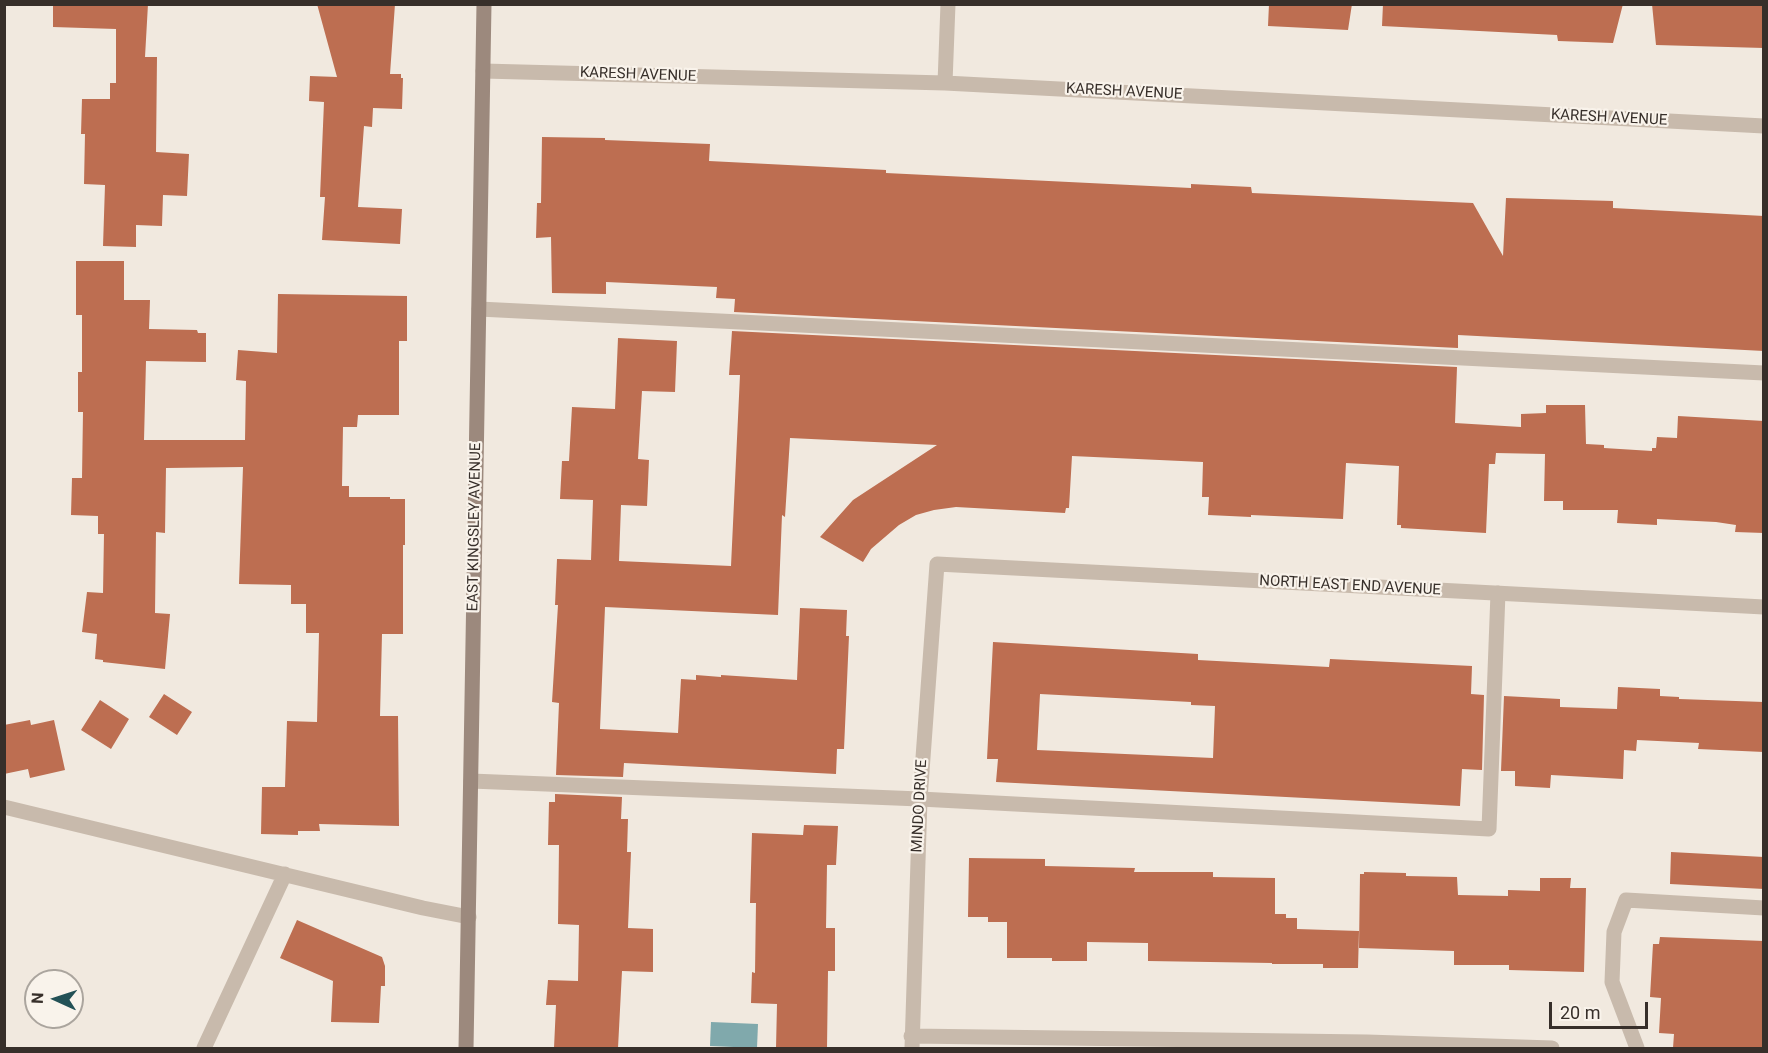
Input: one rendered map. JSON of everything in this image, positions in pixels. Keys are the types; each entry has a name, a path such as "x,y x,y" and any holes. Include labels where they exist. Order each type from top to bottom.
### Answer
{"street":[{"name":"EAST KINGSLEY AVENUE","path":"466,1048 484,4"},
{"path":"945,83 948,4"},
{"name":"KARESH AVENUE","path":"483,70 945,83 1764,126"},
{"path":"479,309 1764,373"},
{"name":"NORTH EAST END AVENUE","path":"937,564 1764,607"},
{"name":"MINDO DRIVE","path":"911,1042 920,800 937,564"},
{"path":"471,781 920,800 1489,829 1498,593"},
{"path":"4,807 423,908 469,917"},
{"path":"204,1048 285,874"},
{"path":"1637,1048 1612,982 1614,932 1626,900 1764,908"},
{"path":"911,1042 1553,1048"}],"water":[{"path":"711,1022 758,1024 757,1048 710,1046"}],"building":[{"path":"53,4 148,4 145,57 157,57 156,152 189,154 187,196 163,195 162,226 136,225 136,247 103,246 105,185 84,184 85,134 81,134 82,99 110,99 110,83 116,83 116,29 53,27"},
{"path":"317,4 395,4 390,74 401,74 403,78 402,109 373,108 372,127 364,126 358,207 402,209 400,244 322,240 325,197 320,197 324,102 309,101 310,76 337,77"},
{"path":"1269,4 1352,4 1348,30 1268,26"},
{"path":"1383,4 1623,4 1613,43 1558,41 1557,35 1382,26"},
{"path":"1652,4 1764,4 1764,48 1656,45"},
{"path":"542,137 710,144 709,161 886,170 886,173 1191,188 1191,184 1251,187 1252,193 1473,203 1503,256 1506,198 1613,201 1613,208 1764,216 1764,351 1458,335 1458,348 734,312 735,299 716,298 717,287 606,282 606,294 552,293 551,237 536,238 537,203 541,203"},
{"path":"76,261 124,261 124,300 150,300 149,329 197,330 198,333 206,333 206,362 146,361 144,440 245,440 246,381 236,380 238,350 277,353 278,294 407,296 407,341 399,341 399,415 358,415 357,427 343,427 342,486 349,486 349,497 405,499 403,634 382,634 380,716 398,716 399,826 319,824 320,831 298,831 298,835 261,834 262,787 285,787 287,721 317,722 319,633 306,633 306,604 291,604 291,585 239,584 243,467 166,468 165,533 156,532 155,613 170,614 165,669 103,662 103,660 95,659 97,634 82,632 87,592 103,593 104,534 98,534 98,516 71,515 72,478 82,478 83,412 78,412 78,372 82,372 82,315 76,315"},
{"path":"732,331 1457,367 1455,423 1521,427 1521,414 1546,413 1546,405 1585,405 1586,444 1604,445 1604,448 1652,451 1652,448 1656,448 1657,437 1677,438 1678,416 1764,421 1764,533 1735,532 1736,525 1716,522 1657,519 1657,525 1617,523 1618,510 1563,510 1563,501 1544,501 1545,454 1496,453 1495,464 1489,464 1486,533 1401,528 1401,525 1397,525 1399,466 1346,463 1343,519 1251,515 1251,517 1208,515 1209,497 1202,497 1203,462 1072,456 1069,508 1066,508 1065,513 956,507 934,510 916,515 899,525 871,549 863,562 820,537 853,500 937,445 790,438 785,517 782,515 778,615 605,607 600,729 678,733 681,679 696,680 696,675 797,680 800,608 847,610 846,636 849,636 844,749 837,749 836,774 624,763 623,777 556,775 559,703 552,702 558,605 555,605 557,559 591,560 593,500 560,499 562,461 569,461 572,407 615,409 618,338 677,341 675,392 642,391 638,459 649,460 647,506 621,505 619,561 731,566 740,375 729,375"},
{"path":"993,642 1198,654 1198,660 1329,667 1330,659 1472,666 1471,694 1484,695 1482,770 1462,769 1460,806 996,782 998,759 987,759","holes":["1040,694 1191,702 1191,705 1215,706 1213,758 1037,750"]},
{"path":"1618,687 1660,689 1660,696 1679,697 1679,699 1764,702 1764,752 1698,749 1699,743 1637,740 1636,751 1624,750 1623,779 1551,775 1550,788 1515,786 1515,771 1501,771 1504,696 1560,699 1560,707 1617,709"},
{"path":"164,694 192,712 177,735 149,717"},
{"path":"100,700 129,719 111,749 81,730"},
{"path":"30,720 31,725 54,720 65,770 30,778 28,769 4,774 4,725"},
{"path":"555,794 622,797 621,819 628,819 627,852 631,852 628,928 653,929 653,972 622,971 618,1048 554,1048 556,1005 546,1005 548,980 578,981 579,925 558,924 559,845 548,845 549,802 555,802"},
{"path":"804,825 838,826 836,865 827,865 826,928 835,928 835,971 828,971 827,1048 776,1048 777,1004 751,1003 752,972 755,973 756,903 750,903 752,833 803,835"},
{"path":"1671,852 1764,857 1764,889 1670,884"},
{"path":"969,858 1045,859 1045,866 1135,868 1134,872 1213,872 1213,877 1275,878 1275,914 1286,914 1286,918 1297,918 1297,929 1359,931 1358,968 1323,968 1323,964 1148,961 1148,943 1087,942 1087,961 1007,958 1007,922 988,922 988,917 968,917"},
{"path":"1364,872 1457,877 1458,895 1508,896 1508,890 1540,891 1540,878 1571,878 1570,888 1586,888 1584,972 1509,970 1509,965 1454,965 1454,951 1359,948 1360,874"},
{"path":"297,920 382,957 385,966 385,986 381,986 379,1023 331,1022 333,981 280,958"},
{"path":"1660,937 1764,941 1764,1048 1673,1048 1674,1034 1659,1033 1661,998 1650,997 1653,944 1659,944"}]}
